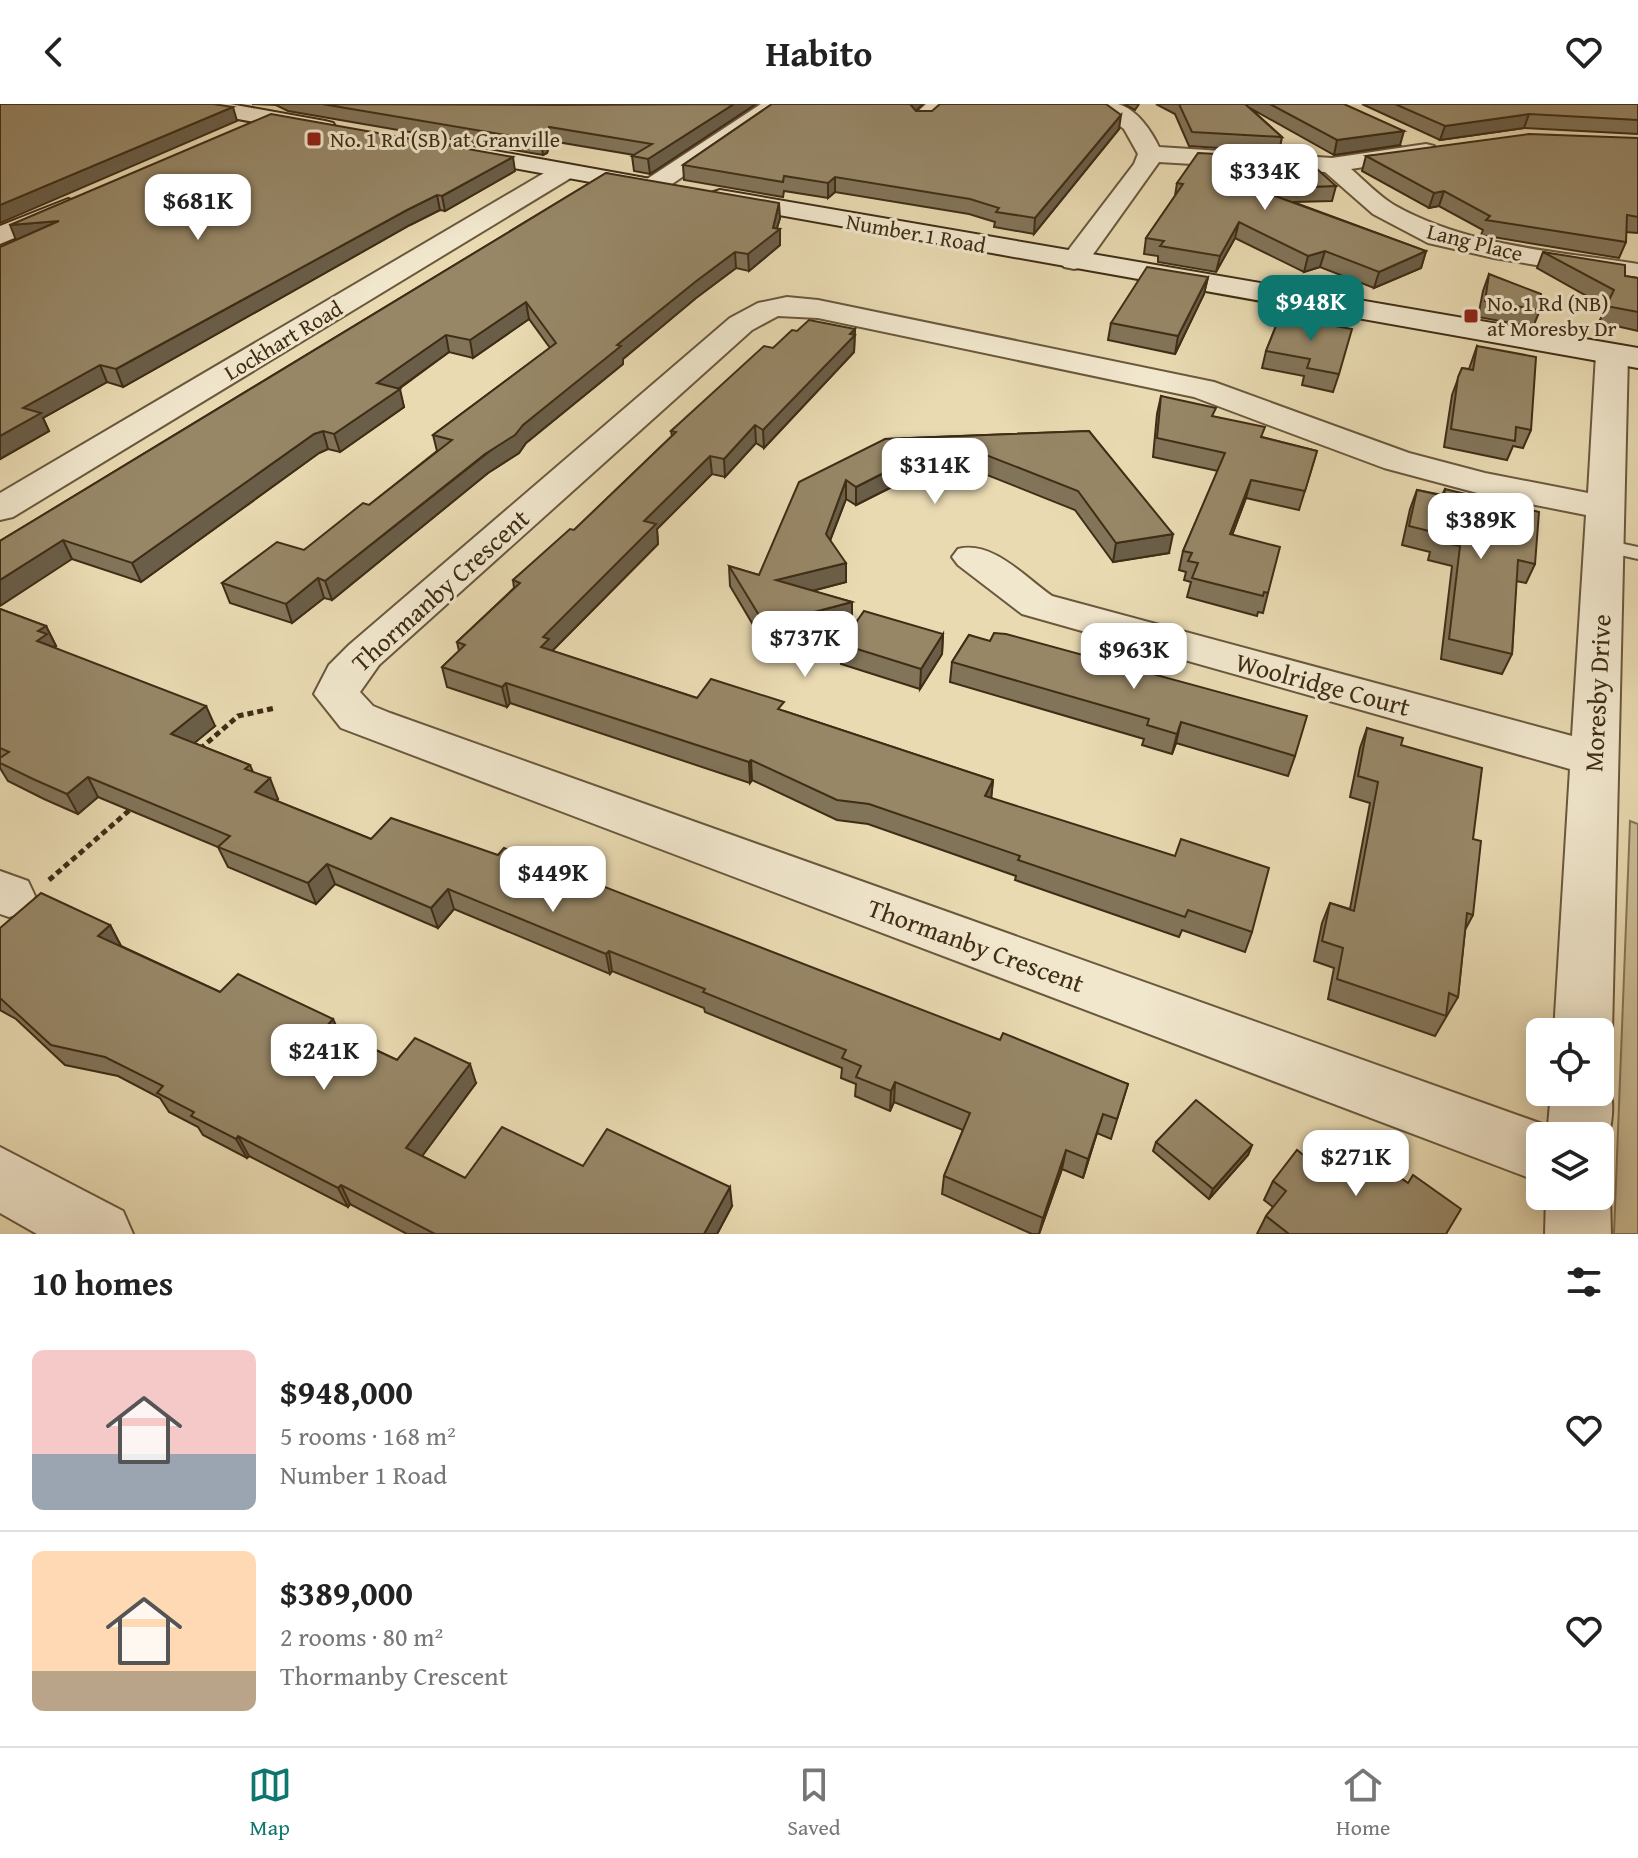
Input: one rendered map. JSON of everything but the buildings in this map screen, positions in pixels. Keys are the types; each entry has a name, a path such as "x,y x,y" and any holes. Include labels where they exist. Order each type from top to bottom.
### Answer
{"street":[{"path":"194,104 346,132"},
{"path":"231,137 301,104"},
{"path":"653,186 776,104"},
{"path":"1074,261 1146,165 1150,154 1140,132 1102,104"},
{"path":"1150,154 1332,165 1443,149 1394,130"},
{"name":"Number 1 Road","path":"424,146 1625,356"},
{"name":"Lang Place","path":"1332,165 1382,209 1438,237 1494,250 1638,273"},
{"name":"Lockhart Road","path":"0,509 565,171"},
{"path":"0,236 83,200"},
{"name":"Thormanby Crescent","path":"1526,1147 374,724 357,717 336,694 345,675 376,644 741,324 776,306 808,307 1202,389 1257,406 1383,455 1463,477 1616,536"},
{"name":"Moresby Drive","path":"1584,1018 1594,759 1616,536 1625,356"},
{"name":"Woolridge Court","path":"972,557 1037,605 1594,759"},
{"path":"0,1178 100,1234"},
{"path":"1578,1210 1578,1234"}],"path":[{"path":"192,756 238,716 275,708"},
{"path":"18,891 134,806"}],"shaded area":[{"path":"1630,821 1638,824 1638,1234 1614,1234"}],"place":[{"name":"No. 1 Rd (SB) at Granville","path":"314,139"},
{"name":"No. 1 Rd (NB) at Moresby Dr","path":"1471,316"}]}
